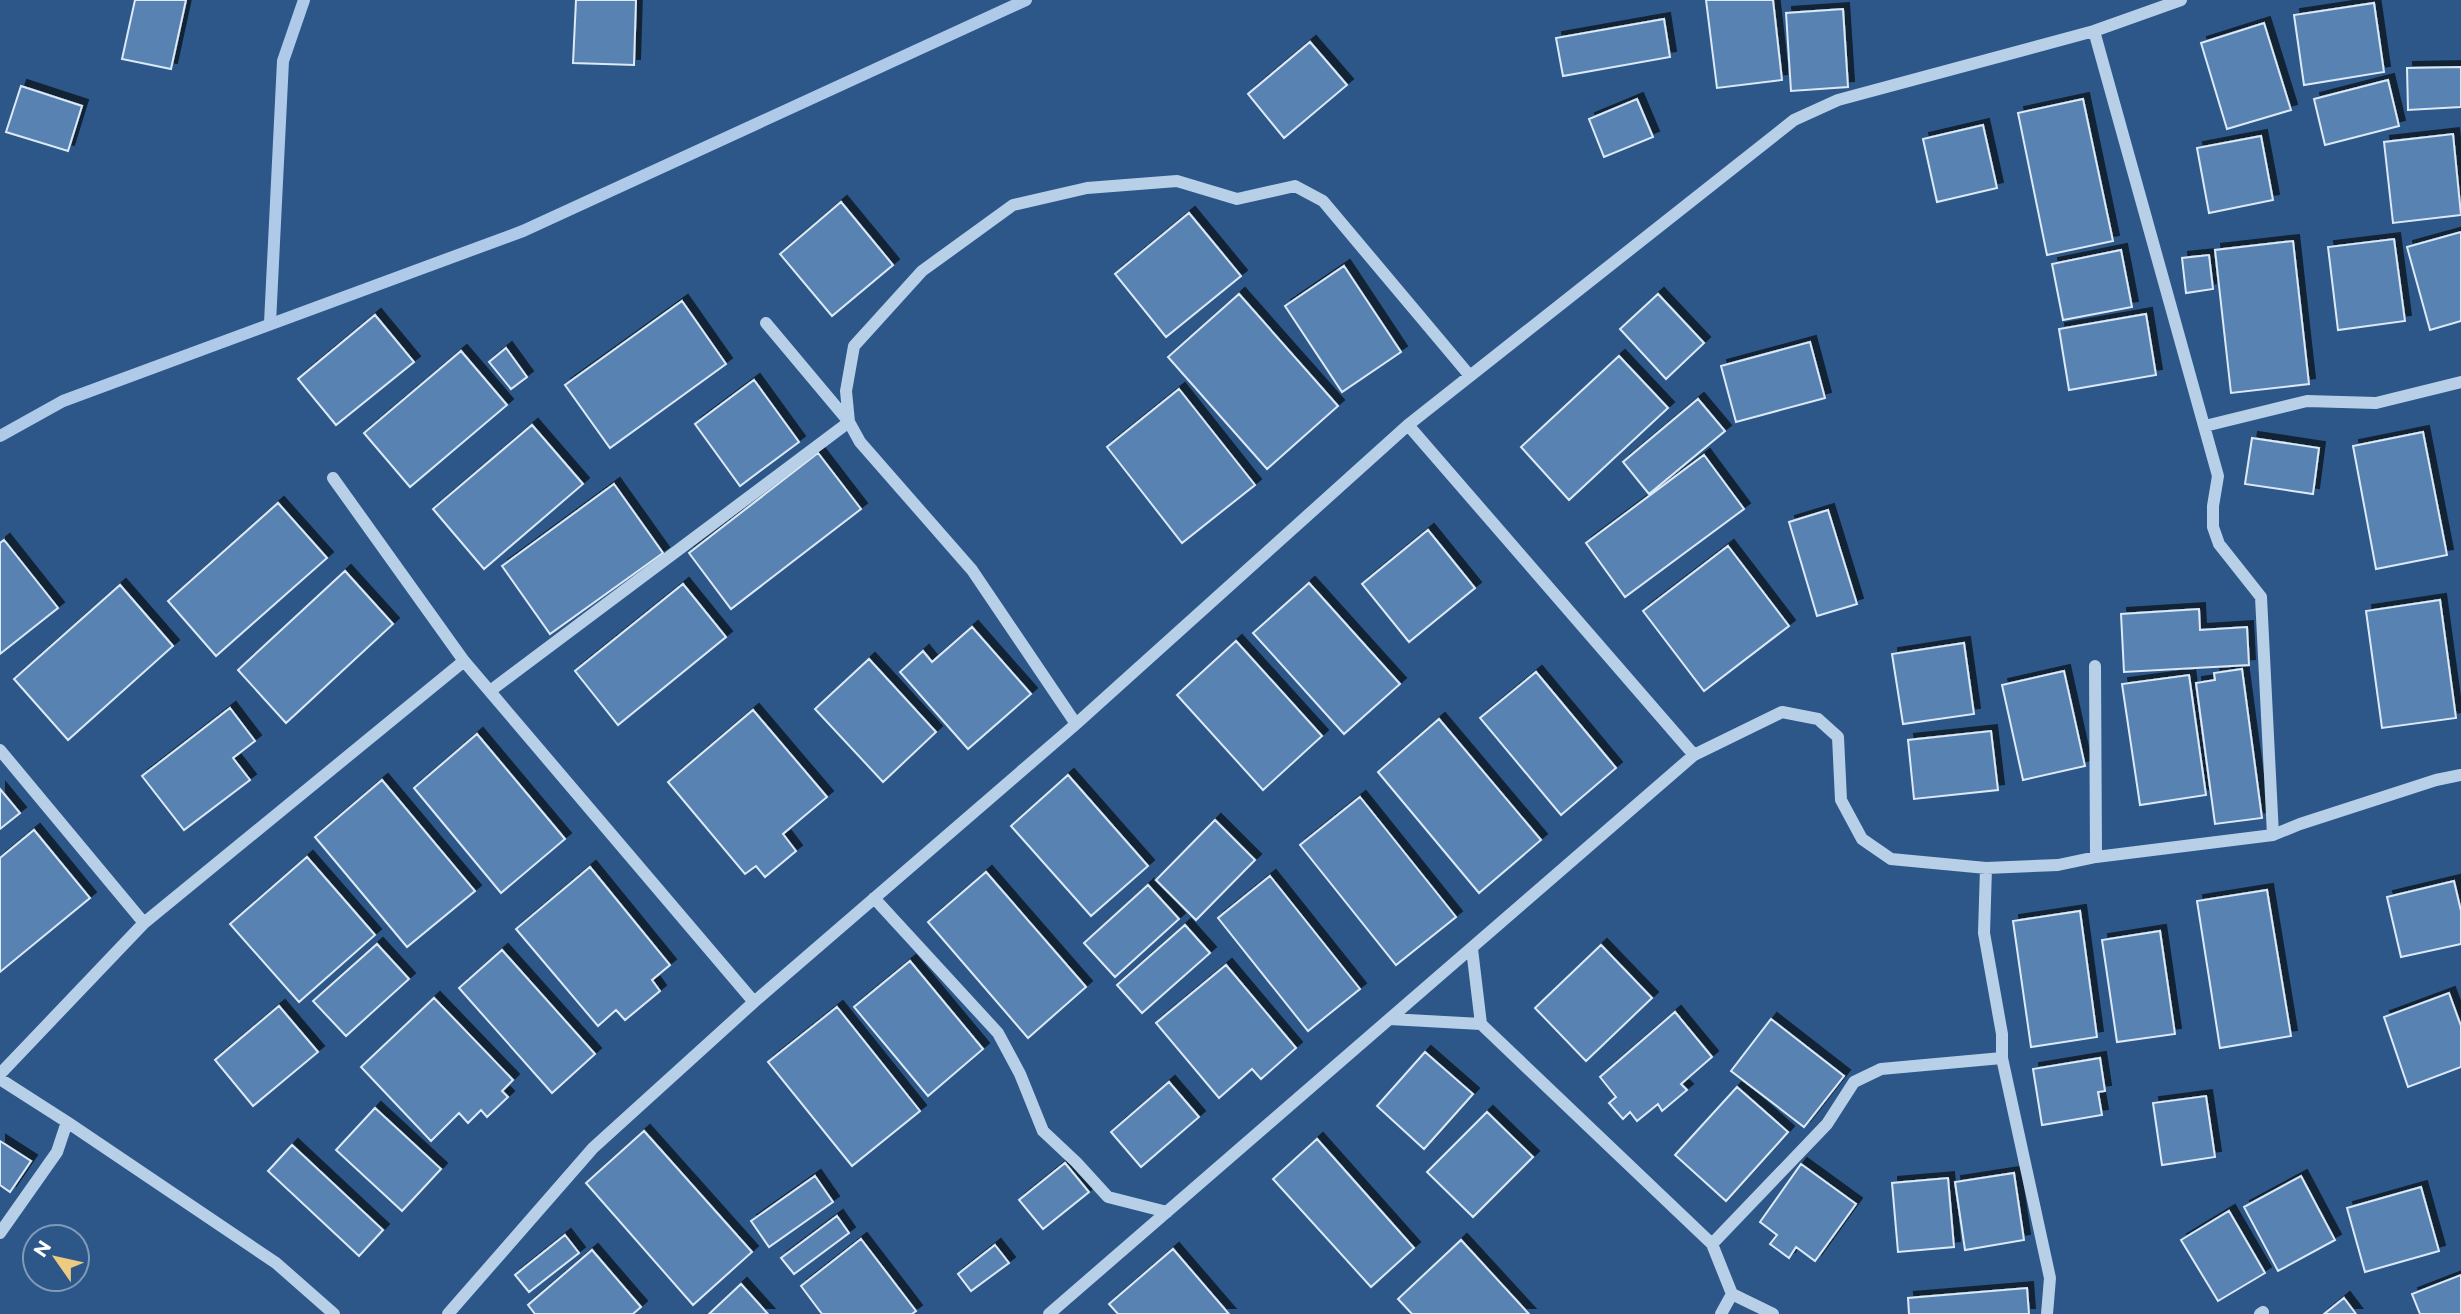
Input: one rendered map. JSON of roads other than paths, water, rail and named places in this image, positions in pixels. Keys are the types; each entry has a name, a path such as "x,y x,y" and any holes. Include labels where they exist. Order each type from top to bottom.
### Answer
{"street":[{"path":"448,1314 593,1147 754,1002 1076,724 1408,425 1794,120 1838,100 2094,31 2181,0"},
{"path":"2094,31 2218,476 2213,527 2219,544 2261,597 2273,835"},
{"path":"849,422 846,391 854,346 922,271 1013,205 1087,188 1177,181 1237,199 1295,186 1323,201 1470,376"},
{"path":"766,323 849,422 860,442 972,570 1076,724"},
{"path":"2205,426 2307,401 2376,403 2461,382"},
{"path":"489,691 849,422"},
{"path":"1408,425 1693,755"},
{"path":"333,478 464,661 754,1002"},
{"path":"334,1314 276,1263 0,1077 144,923 464,661"},
{"path":"2095,666 2096,857"},
{"path":"1049,1314 1693,755 1782,712 1818,719 1838,737 1841,800 1861,839 1891,859 1986,868 2059,865 2096,857 2273,835 2437,780 2461,775"},
{"path":"0,750 144,923"},
{"path":"1986,868 1984,933 2001,1034 2002,1058 2050,1278 2047,1314"},
{"path":"874,898 998,1033 1020,1074 1043,1131 1108,1198 1167,1212"},
{"path":"1472,949 1481,1024 1712,1244 1732,1294 1773,1314"},
{"path":"1390,1018 1481,1024"},
{"path":"1712,1244 1827,1124 1854,1082 1881,1069 2002,1058"},
{"path":"0,1233 57,1152 67,1122"},
{"path":"1721,1314 1732,1294"}],"waterway":[{"path":"270,323 283,61 304,0"},
{"path":"0,436 63,401 523,231 1026,0"}]}
